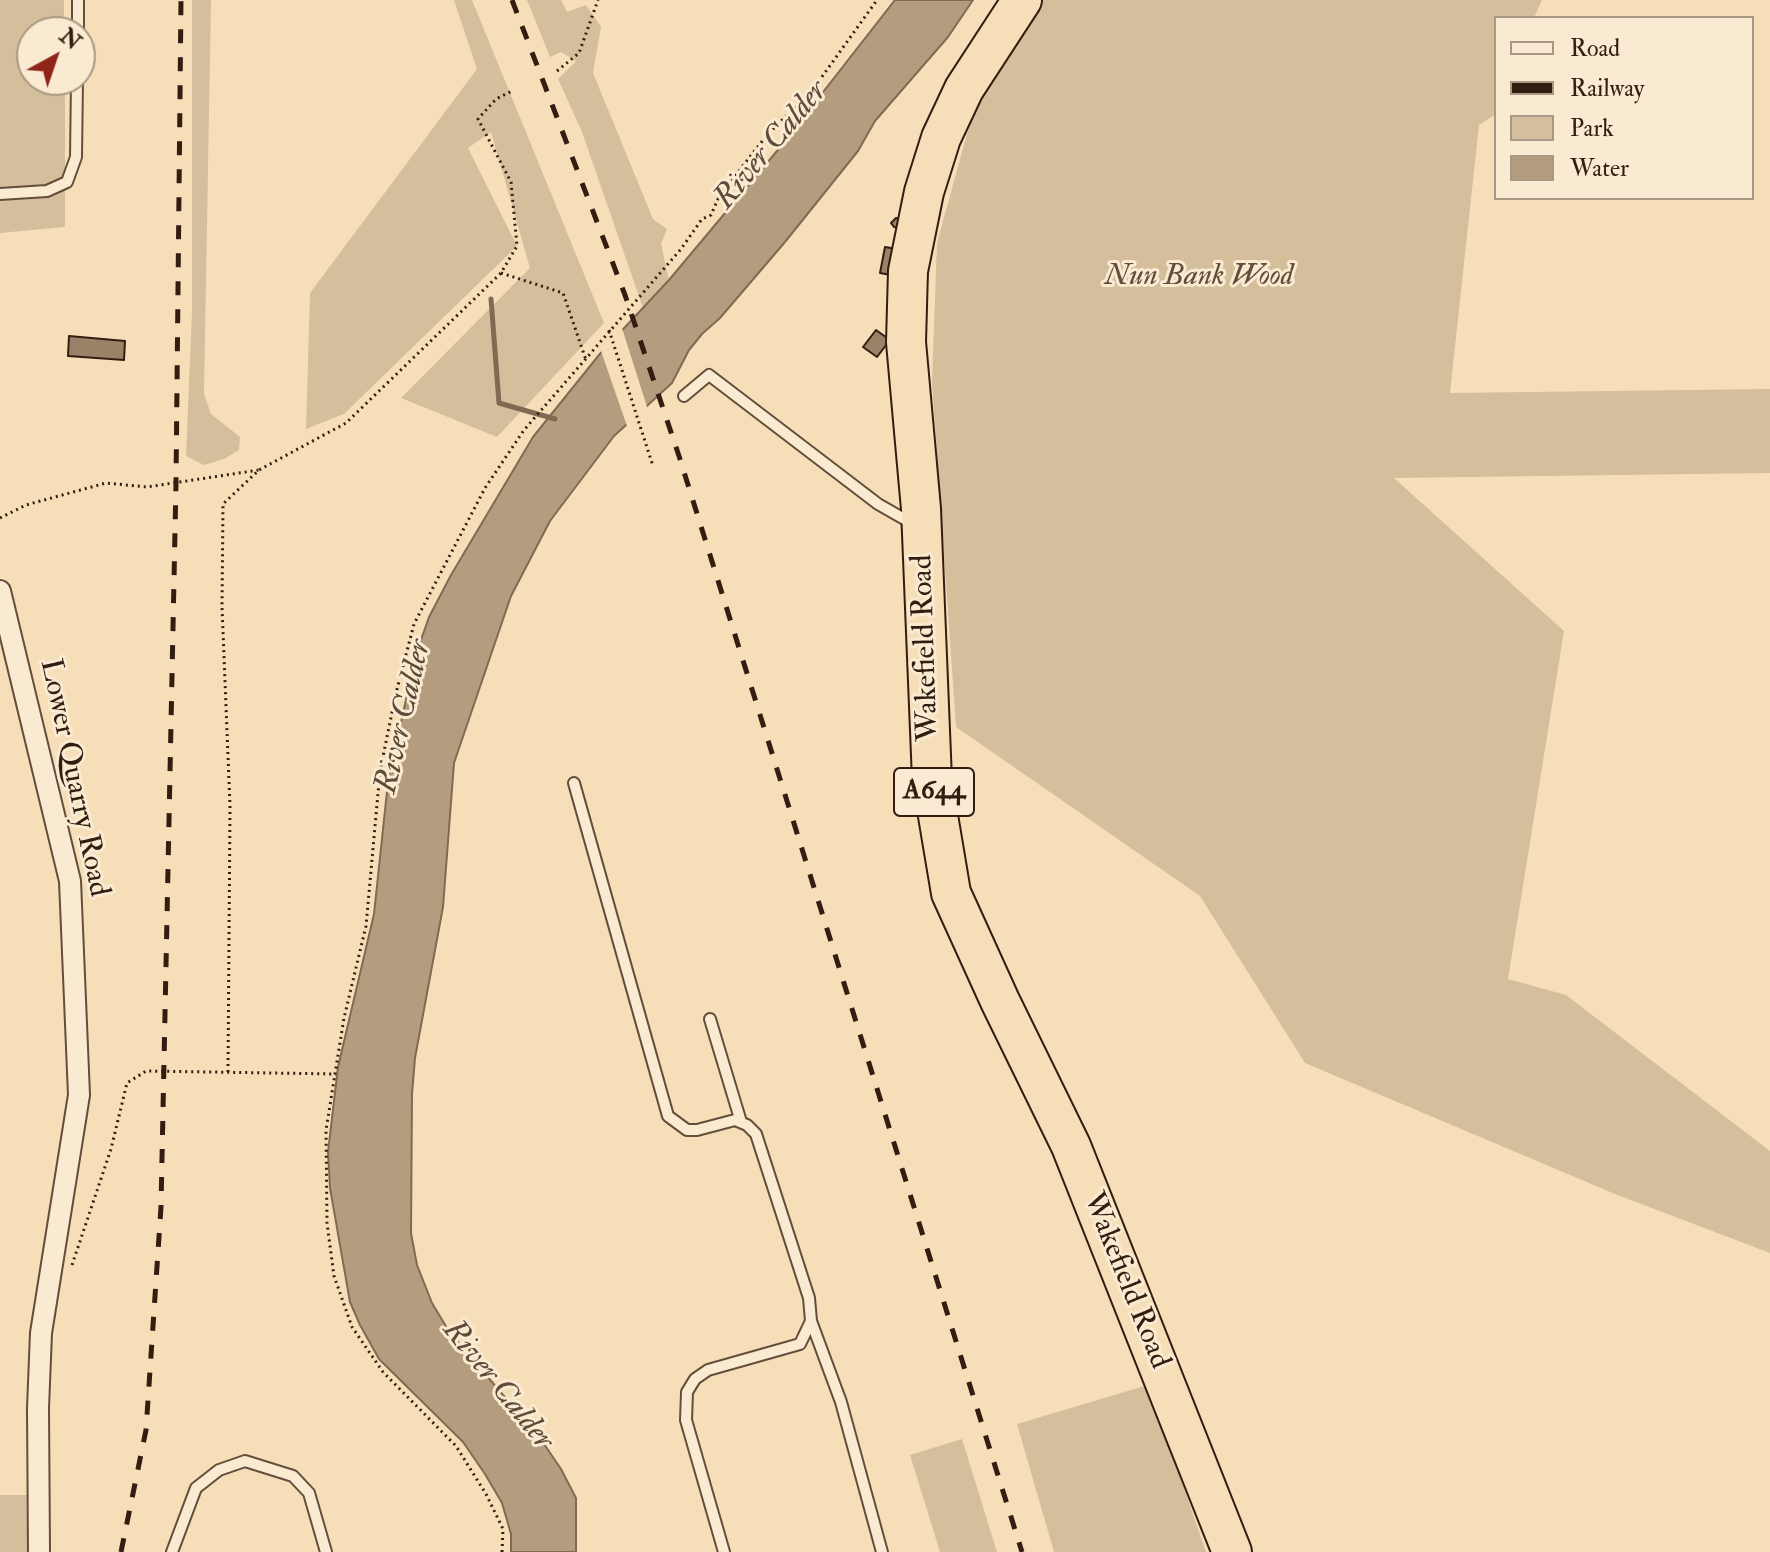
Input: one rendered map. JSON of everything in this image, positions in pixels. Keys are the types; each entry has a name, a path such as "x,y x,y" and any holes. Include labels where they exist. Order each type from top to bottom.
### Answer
{"highway":[{"name":"Wakefield Road","path":"1022,0 964,89 941,138 924,192 908,271 906,342 922,529 932,780 951,893 1071,1146 1232,1552"}],"street":[{"name":"Lower Quarry Road","path":"0,591 70,881 79,1095 41,1333 39,1552"}],"lane":[{"path":"0,194 47,191 67,182 76,157 77,96"},
{"path":"684,396 709,375 878,504 922,529"},
{"path":"574,783 668,1116 687,1130 735,1120 747,1125 761,1145 809,1298 811,1321 841,1402 882,1552"},
{"path":"710,1019 741,1122"},
{"path":"724,1552 686,1420 687,1392 695,1379 708,1370 800,1344 811,1321"},
{"path":"172,1552 196,1488 219,1470 245,1461 293,1476 309,1493 326,1552"}],"path":[{"path":"557,71 579,53 598,0"},
{"path":"502,1552 503,1529 486,1494 456,1446 383,1372 352,1327 334,1276 327,1223 326,1130 344,1018 366,926 380,771 414,624 485,488 524,430 681,249 702,219 711,215 718,199 767,135 811,92 877,0"},
{"path":"228,1072 230,806 222,607 223,504 259,470 346,423 501,273 517,246 511,182 478,119 496,99 512,91"},
{"path":"501,273 563,293 586,360"},
{"path":"609,330 653,466"},
{"path":"0,518 26,505 106,483 147,487 259,470"},
{"path":"71,1268 111,1149 127,1083 146,1071 336,1074"}],"green space":[{"path":"0,0 64,0 64,16 16,16 16,96 65,96 65,227 0,233"},
{"path":"192,0 211,0 204,394 211,414 240,437 239,450 204,465 186,456 192,311"},
{"path":"454,0 472,0 604,323 497,437 401,398 530,268 491,132 468,148 517,246 344,414 306,429 310,293 477,69"},
{"path":"527,0 561,0 567,12 586,5 601,27 593,73 653,219 667,229 661,244 669,280 643,308 582,132 558,79 576,61 561,52 550,57"},
{"name":"Nun Bank Wood","path":"1039,0 1542,0 1535,16 1494,16 1494,115 1479,125 1450,393 1770,389 1770,473 1394,478 1564,631 1508,979 1566,995 1770,1151 1770,1253 1615,1194 1305,1063 1200,896 956,727 932,382 937,243 973,112"},
{"path":"1148,1385 1206,1552 1054,1552 1017,1424"},
{"path":"962,1439 997,1552 940,1552 910,1455"},
{"path":"0,1495 37,1495 32,1552 0,1552"}],"water":[{"name":"River Calder","path":"895,0 973,0 948,37 875,121 858,151 785,242 689,350 672,383 614,436 550,521 511,596 454,763 443,907 415,1058 411,1233 417,1265 432,1303 450,1333 540,1438 576,1498 576,1552 511,1552 511,1534 502,1503 485,1474 463,1442 379,1359 360,1325 350,1302 330,1188 328,1152 338,1067 374,914 388,782 416,654 429,617 451,575 533,437 599,355 669,280 777,151"}],"pier":[{"path":"621,325 648,410 628,429 600,348"}],"building":[{"path":"896,218 900,219 900,228 891,223"},
{"path":"900,231 902,277 880,273 885,247 897,249"},
{"path":"876,330 890,340 877,357 863,347"},
{"path":"69,336 125,341 124,360 68,356"}],"waterway":[{"path":"491,299 499,403 555,419"}],"railway":[{"path":"121,1552 146,1430 161,1207 176,483 181,0"},
{"path":"512,0 625,295 679,456 1022,1552"}]}
